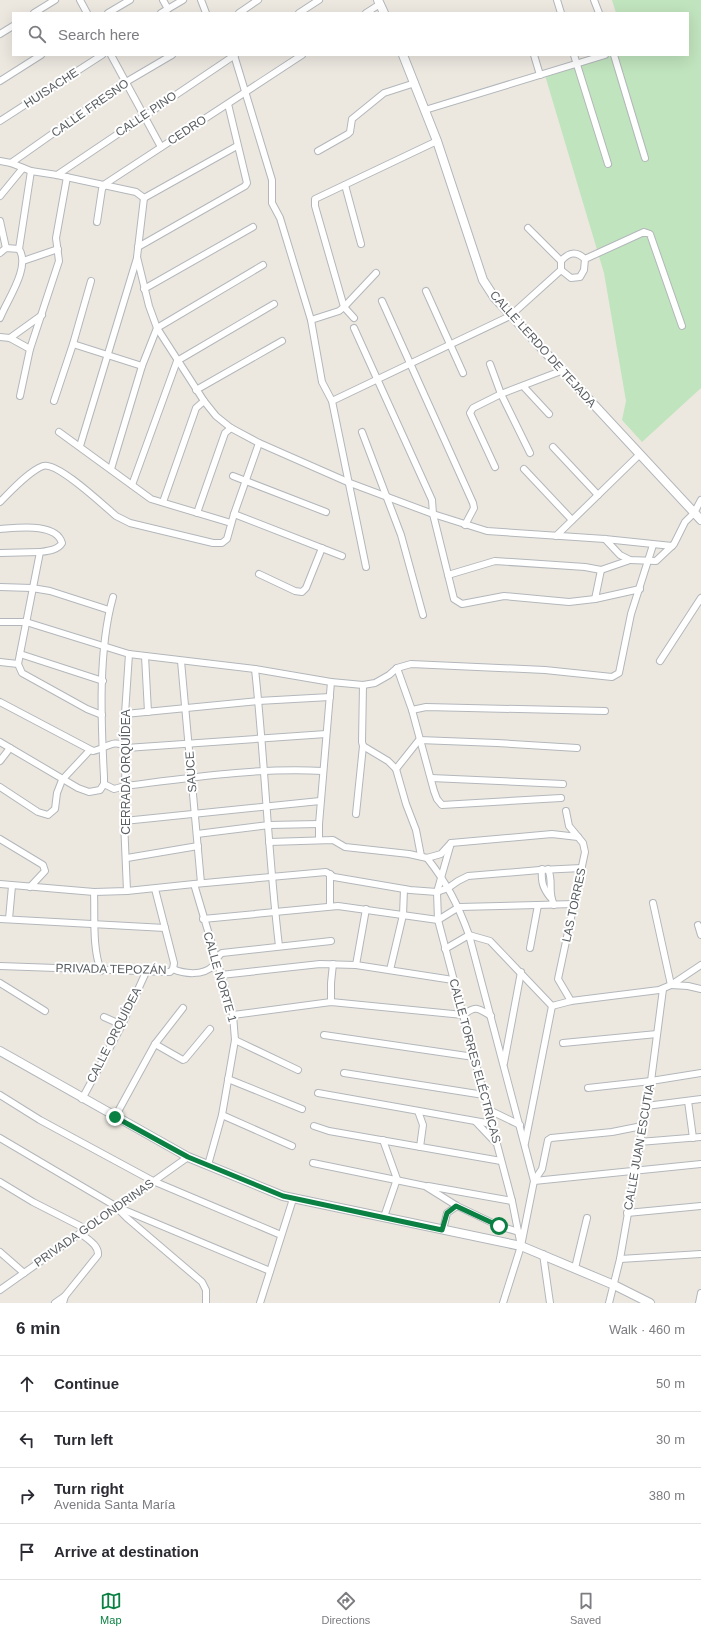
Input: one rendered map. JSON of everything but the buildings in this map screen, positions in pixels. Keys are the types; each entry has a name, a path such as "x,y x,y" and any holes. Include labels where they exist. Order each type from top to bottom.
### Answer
{"main road":[{"path":"379,2 384,12"},
{"name":"CALLE LERDO DE TEJADA","path":"403,56 437,141 483,280 494,297 510,316 701,520"},
{"path":"0,1051 82,1099 188,1157 293,1199 521,1246 614,1285 650,1303"}],"street":[{"path":"36,12 55,0"},
{"path":"80,0 87,12"},
{"path":"110,12 130,0"},
{"path":"162,0 168,9"},
{"path":"163,12 183,0"},
{"path":"201,0 206,12"},
{"path":"240,12 258,0"},
{"path":"301,12 319,0"},
{"path":"556,0 561,12"},
{"path":"594,0 599,12"},
{"path":"367,12 379,2"},
{"path":"0,34 12,27"},
{"path":"0,81 39,56"},
{"name":"HUISACHE","path":"0,121 100,56"},
{"path":"112,56 161,147"},
{"name":"CALLE FRESNO","path":"11,163 126,82 170,56"},
{"name":"CALLE PINO","path":"57,175 233,56"},
{"path":"235,56 244,92 272,180 272,203 280,218 311,320 322,382 332,401 366,567"},
{"name":"CEDRO","path":"105,184 300,56"},
{"path":"534,56 540,75"},
{"path":"574,56 608,164"},
{"path":"425,110 602,56"},
{"path":"614,56 645,158"},
{"path":"318,151 348,134 350,132 352,119 384,93 415,83"},
{"path":"138,248 245,186 247,183 228,104"},
{"path":"354,318 344,307 315,206 315,199 437,141"},
{"path":"144,198 237,146"},
{"path":"0,161 11,163 31,171 105,184 136,192 144,198"},
{"path":"0,196 23,168"},
{"path":"0,318 15,288 23,261 19,249 31,171"},
{"path":"20,396 30,349 60,261 56,238 68,177"},
{"path":"97,222 102,189 105,184"},
{"path":"345,185 361,244"},
{"path":"80,446 137,256 144,198"},
{"path":"0,221 6,248"},
{"path":"144,289 253,227"},
{"path":"528,228 561,261"},
{"path":"585,259 644,232 650,234 682,326"},
{"path":"0,254 6,248 19,249"},
{"path":"23,261 58,250"},
{"path":"332,401 510,316 561,270 561,261 566,255 574,253 579,254 585,259"},
{"path":"137,256 144,289 157,328 204,401 216,416 232,428 260,443 387,498 487,531 604,539 672,546"},
{"path":"561,270 571,278 580,277 584,270 585,259"},
{"path":"111,469 142,366 157,328 263,265"},
{"path":"311,320 339,311 376,273"},
{"path":"54,401 73,344 91,281"},
{"path":"426,291 463,373"},
{"path":"382,301 473,503 474,508 465,525"},
{"path":"132,485 177,360 274,304"},
{"path":"10,338 42,315"},
{"path":"354,328 432,500 433,514 454,599 462,604 504,596 569,602 595,599 640,589"},
{"path":"0,337 10,338 30,349"},
{"path":"196,390 282,341"},
{"path":"73,344 142,366"},
{"path":"490,364 501,394 530,453"},
{"path":"495,467 470,413 473,408 501,394 561,371"},
{"path":"522,386 549,414"},
{"path":"162,502 196,408 204,401"},
{"path":"197,513 225,434 232,428"},
{"path":"59,432 151,499 231,523"},
{"path":"362,432 401,535 422,615"},
{"path":"0,502 30,474 41,466 47,465 59,470 116,516 130,523 213,543 222,543 227,539 234,514 260,443"},
{"path":"553,447 598,495"},
{"path":"556,536 639,455"},
{"path":"524,469 572,520"},
{"path":"233,476 326,512"},
{"path":"604,539 620,555 630,560 648,562 656,561 672,546 685,522 694,513 701,500"},
{"path":"234,514 342,556"},
{"path":"0,529 32,527 49,531 59,537 62,542 60,547 40,552 0,553"},
{"path":"0,622 26,622 129,654 255,670 331,682 363,685 375,683 389,675 396,668 411,664 545,670 612,676 619,673 631,614 653,545"},
{"path":"258,574 295,591 302,592 306,588 322,548"},
{"path":"40,552 18,664 22,673 87,709 102,715"},
{"path":"448,575 495,561 586,567 601,570 630,560"},
{"path":"595,599 601,570"},
{"path":"0,587 32,588 66,596 109,610"},
{"path":"0,742 62,780 78,788 89,792 100,790 104,784 102,715 104,646 109,610 113,597"},
{"path":"660,661 701,598"},
{"path":"20,654 103,681"},
{"name":"CERRADA ORQUÍDEA","path":"127,891 127,858 124,821 126,748 125,714 129,654"},
{"path":"145,656 148,712"},
{"name":"SAUCE","path":"181,661 201,883"},
{"path":"0,662 18,664"},
{"path":"396,668 412,710 419,740 438,800 442,805 561,798"},
{"path":"255,670 279,946"},
{"path":"319,839 318,824 331,682"},
{"path":"356,814 363,746 363,685"},
{"path":"125,714 258,701 330,697"},
{"path":"0,702 90,750 95,751 110,744 117,743 126,748 326,734"},
{"path":"412,710 426,707 605,711"},
{"path":"419,740 577,748"},
{"path":"396,769 419,740"},
{"path":"363,746 388,761 396,769 424,857 441,876 459,907 469,935 492,1016 534,1181"},
{"path":"0,761 10,748"},
{"path":"0,787 38,812 48,815 56,810 57,793 62,780 90,750"},
{"path":"104,784 114,789 125,786 192,777 304,770 323,771"},
{"path":"431,778 563,784"},
{"path":"124,821 320,801"},
{"name":"LAS TORRES","path":"566,811 569,826 583,843 585,852 558,979 571,1001"},
{"path":"197,834 269,825 318,824"},
{"path":"269,842 319,839 333,840 345,847 424,857 441,854 451,843 552,834 578,837"},
{"path":"0,839 43,865 44,871 30,887"},
{"name":"CALLE TORRES ELÉCTRICAS","path":"451,843 437,892 438,920 512,1201 521,1246"},
{"path":"127,858 198,846"},
{"path":"0,884 94,892 127,891 326,872 334,878 404,889 437,892 448,888 468,876 545,869 582,868"},
{"path":"545,869 541,880 543,888 551,898"},
{"path":"545,869 552,879 550,893 554,905"},
{"path":"330,874 330,906"},
{"name":"CALLE NORTE 1","path":"194,884 203,919 233,1015 235,1040 222,1115 208,1165"},
{"path":"9,919 12,886"},
{"path":"155,889 174,963 174,969"},
{"path":"390,970 403,915 404,889"},
{"path":"94,892 95,950 101,971"},
{"path":"653,903 671,985"},
{"path":"203,919 338,906 438,920 459,907 575,904"},
{"path":"530,948 538,905"},
{"path":"356,965 366,909"},
{"path":"0,919 165,928"},
{"path":"698,925 701,935"},
{"path":"445,949 469,935 490,941 552,1006"},
{"name":"PRIVADA TEPOZÁN","path":"0,966 146,972 170,972 174,969 182,973 197,972 212,966 222,953 331,941"},
{"path":"220,975 320,964 333,964 356,965 453,980"},
{"path":"331,1002 333,964"},
{"path":"552,1006 571,1001 663,989 701,965"},
{"name":"CALLE ORQUÍDEA","path":"82,1099 122,1025 146,972"},
{"path":"504,1065 521,972"},
{"path":"0,983 45,1011"},
{"path":"671,985 688,986 701,989"},
{"name":"CALLE JUAN ESCUTIA","path":"609,1303 620,1259 628,1213 650,1081 663,989"},
{"path":"233,1015 331,1002 462,1015 472,1008 480,1009 492,1016"},
{"path":"525,1144 552,1006"},
{"path":"115,1117 155,1044 183,1008"},
{"path":"104,1017 122,1025"},
{"path":"155,1044 185,1059 210,1029"},
{"path":"563,1043 657,1034"},
{"path":"324,1035 474,1057"},
{"path":"235,1040 298,1070"},
{"path":"344,1073 484,1095"},
{"path":"588,1088 650,1081 701,1073"},
{"path":"228,1078 302,1109"},
{"path":"318,1093 492,1124"},
{"path":"0,1095 40,1120 153,1181 281,1235"},
{"path":"646,1106 701,1099"},
{"path":"688,1101 693,1138"},
{"path":"487,1109 520,1124"},
{"path":"418,1111 422,1125 420,1147"},
{"path":"222,1115 292,1146"},
{"path":"476,1122 496,1143"},
{"path":"314,1126 501,1161"},
{"path":"503,1303 521,1246 534,1181 542,1168 548,1140 551,1138 612,1132 642,1126"},
{"path":"639,1142 701,1137"},
{"path":"0,1138 117,1207 270,1271"},
{"path":"383,1140 397,1179 384,1217"},
{"name":"PRIVADA GOLONDRINAS","path":"0,1290 188,1157"},
{"path":"313,1163 397,1179 425,1186 512,1201"},
{"path":"534,1181 701,1164"},
{"path":"0,1182 33,1202 86,1229"},
{"path":"425,1186 456,1206 499,1226 519,1232"},
{"path":"260,1303 293,1199"},
{"path":"442,1230 447,1213 456,1206"},
{"path":"628,1213 701,1206"},
{"path":"117,1207 133,1224 202,1282 206,1290 206,1303"},
{"path":"574,1268 586,1218"},
{"path":"55,1303 65,1296 98,1255 98,1250 96,1247 80,1233"},
{"path":"0,1252 24,1273"},
{"path":"543,1254 550,1303"},
{"path":"620,1259 701,1254"},
{"path":"699,1303 701,1293"},
{"path":"63,1303 65,1296"}],"green space":[{"path":"612,0 701,0 701,388 642,442 622,420 626,401 604,273 544,72 600,56 689,56 689,12 616,12"}],"route":[{"path":"115,1117 188,1157 293,1199 442,1230 447,1213 456,1206 499,1226"}]}
